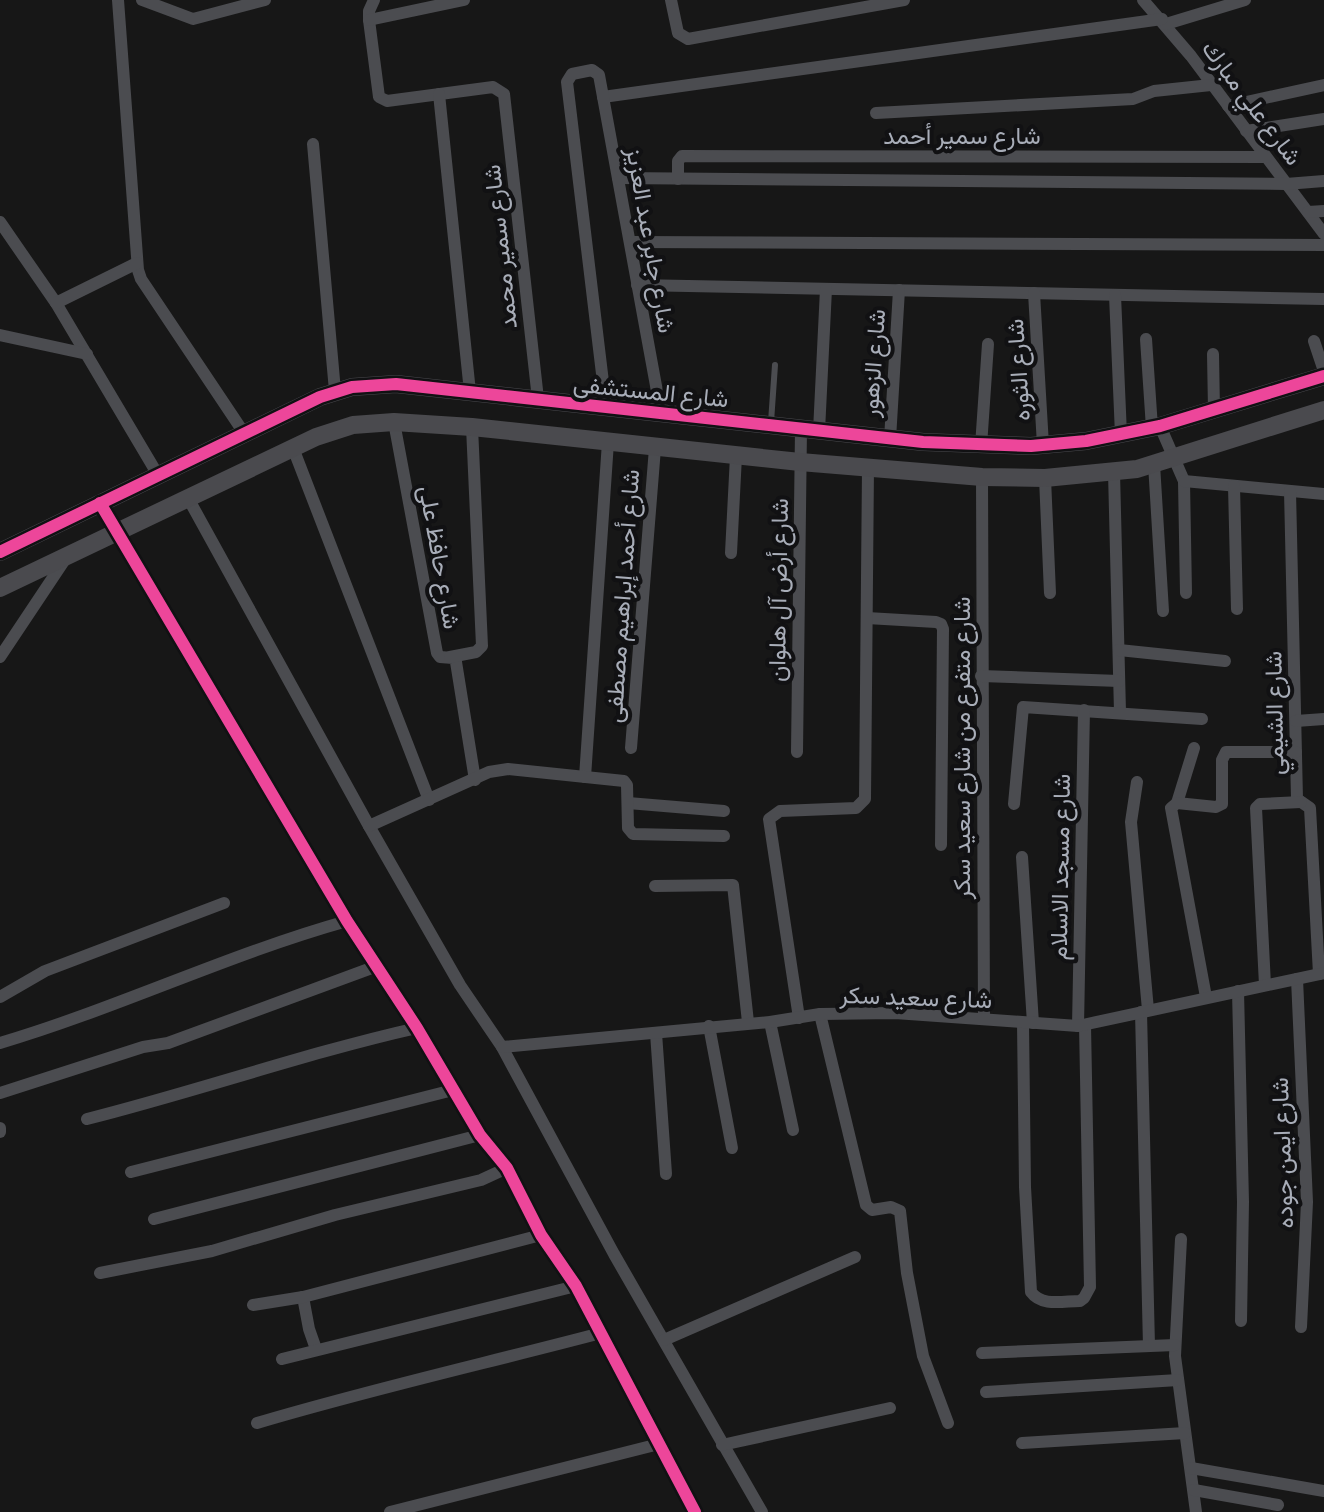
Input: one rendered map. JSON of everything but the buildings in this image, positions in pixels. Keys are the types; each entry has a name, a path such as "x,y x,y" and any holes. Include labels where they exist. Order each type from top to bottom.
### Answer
{"street":[{"path":"118,0 137,263 141,279 244,433"},
{"path":"142,0 193,19 265,0"},
{"path":"374,0 369,20 379,97 387,101 439,94 470,392"},
{"path":"369,20 464,0"},
{"path":"671,0 678,33 688,39 904,0"},
{"name":"شارع علي مبارك","path":"1143,0 1164,21 1324,234"},
{"path":"603,97 1164,21 1245,0"},
{"name":"شارع جابر عبد العزيز","path":"606,407 567,82 572,74 592,70 599,75 661,413"},
{"path":"876,113 1133,99 1154,91 1211,85"},
{"path":"1228,106 1324,85"},
{"name":"شارع سمير محمد","path":"439,94 493,87 502,91 538,399"},
{"path":"1246,131 1324,119"},
{"path":"313,144 335,391"},
{"name":"شارع سمير أحمد","path":"678,179 678,161 682,156 1266,157"},
{"path":"1021,156 1022,181"},
{"path":"1191,156 1192,183"},
{"path":"618,178 1286,184 1324,181"},
{"path":"1308,212 1324,211"},
{"path":"0,222 56,303 158,475"},
{"path":"630,242 1324,245"},
{"path":"56,303 137,263"},
{"path":"637,285 1324,299"},
{"name":"شارع أرض آل هلوان","path":"797,752 800,462 810,430 826,289"},
{"name":"شارع الزهور","path":"890,439 899,290"},
{"name":"شارع الثوره","path":"1034,293 1043,445"},
{"path":"1115,295 1121,435"},
{"path":"0,335 87,354"},
{"path":"1146,339 1156,427 1184,481 1186,593"},
{"path":"1314,341 1324,373"},
{"path":"981,446 988,344"},
{"path":"1213,354 1214,410"},
{"name":"شارع المستشفى","path":"0,552 335,391 371,384 396,384 890,439 981,446 1043,445 1121,435 1214,410 1324,373"},
{"path":"0,588 316,437 353,425 394,422 472,427 800,462 982,477 1045,478 1114,472 1154,464 1324,410"},
{"name":"شارع حافظ على","path":"394,422 437,653 456,662 475,780"},
{"path":"450,657 476,652 482,646 472,427"},
{"path":"585,777 608,442"},
{"path":"293,448 429,800"},
{"name":"شارع أحمد إبراهيم مصطفى","path":"631,748 655,448"},
{"path":"731,553 736,456"},
{"path":"1154,464 1163,611"},
{"path":"799,1018 769,819 780,811 856,808 865,799 868,467"},
{"path":"1114,472 1120,712"},
{"name":"شارع متفرع من شارع سعيد سكر","path":"982,477 984,1019"},
{"path":"1045,478 1050,593"},
{"path":"1184,481 1324,494"},
{"path":"1234,486 1237,609"},
{"name":"شارع الشيمي","path":"1290,491 1297,799 1310,809 1322,974"},
{"path":"188,498 369,826 460,985 502,1047 614,1254 762,1512"},
{"path":"100,503 347,921 417,1028 480,1135 507,1168 541,1235 576,1286 695,1512"},
{"path":"0,657 68,556"},
{"path":"867,618 936,622 943,629 941,845"},
{"path":"1119,650 1225,661"},
{"path":"981,676 1119,681"},
{"path":"1014,804 1021,709 1025,707 1202,719"},
{"name":"شارع مسجد الاسلام","path":"1028,1023 1025,1187 1031,1292 1036,1299 1044,1302 1080,1301 1090,1287 1082,1025 1084,710"},
{"path":"1296,721 1324,719"},
{"path":"1194,748 1177,803 1170,812 1206,997"},
{"path":"1177,803 1216,807 1222,804 1222,760 1226,752 1296,752"},
{"path":"369,826 498,769 624,781 627,785 628,828 636,834 724,836"},
{"path":"1137,782 1131,822 1145,1011 1144,1225 1149,1346"},
{"path":"1265,985 1256,808 1260,804 1301,802"},
{"path":"628,803 724,811"},
{"path":"1022,857 1028,1023"},
{"path":"655,886 733,885 748,1022"},
{"path":"0,997 45,971 224,903"},
{"path":"0,1043 308,932 347,921"},
{"path":"0,1093 143,1047 168,1043 377,966"},
{"name":"شارع سعيد سكر","path":"502,1047 770,1022 820,1014 895,1013 1082,1025 1322,974"},
{"name":"شارع ايمن جوده","path":"1297,979 1307,1202 1301,1327"},
{"path":"1238,991 1243,1202 1241,1321"},
{"path":"820,1014 866,1205 872,1210 891,1207 900,1211 907,1273 923,1356 948,1423"},
{"path":"770,1022 793,1130"},
{"path":"709,1026 732,1148"},
{"path":"87,1119 164,1100 364,1040 417,1028"},
{"path":"656,1033 666,1174"},
{"path":"131,1172 453,1090"},
{"path":"154,1219 480,1135"},
{"path":"100,1273 212,1251 335,1215 481,1180 507,1168"},
{"path":"253,1305 303,1297 541,1235"},
{"path":"1181,1239 1175,1345 1196,1512"},
{"path":"664,1340 855,1257"},
{"path":"282,1359 576,1286"},
{"path":"303,1297 316,1349"},
{"path":"257,1423 392,1384 478,1366 601,1333"},
{"path":"982,1353 1175,1345"},
{"path":"986,1392 1178,1380"},
{"path":"722,1445 890,1408"},
{"path":"1022,1443 1185,1433"},
{"path":"390,1512 659,1444"},
{"path":"1191,1468 1324,1491"},
{"path":"1194,1490 1278,1505"}],"lane":[{"path":"770,425 775,365"}],"cycle path":[{"path":"0,552 320,397 352,387 396,384 923,442 1031,446 1086,441 1160,426 1324,376"},
{"path":"100,503 347,921 417,1028 480,1135 507,1168 541,1235 576,1286 695,1512"}]}
